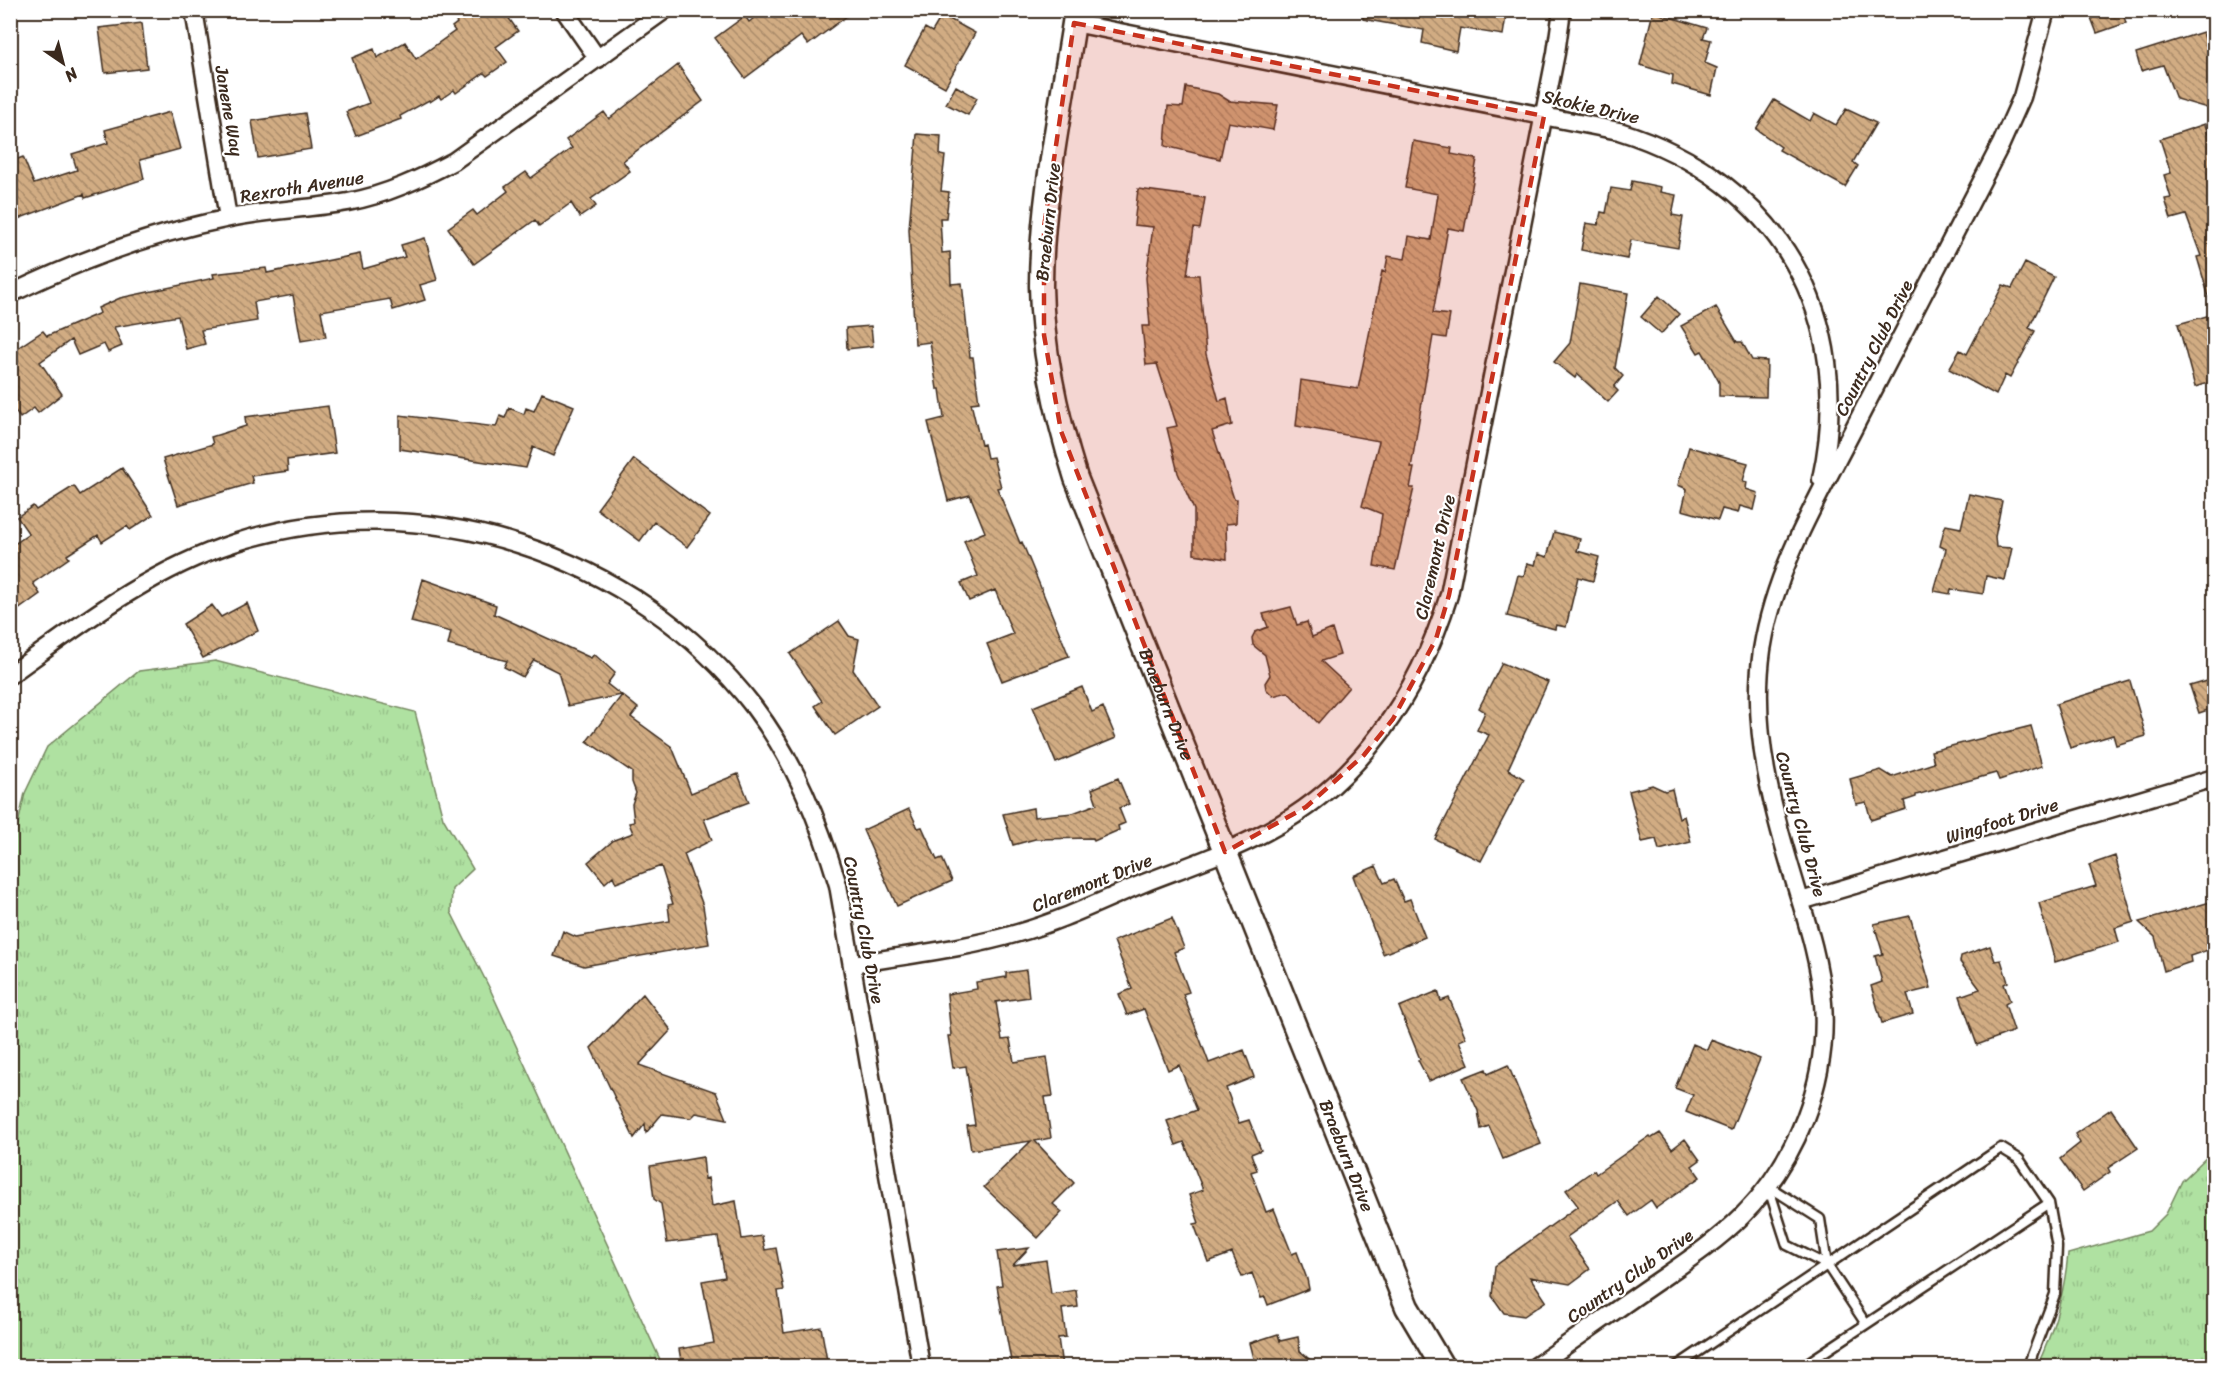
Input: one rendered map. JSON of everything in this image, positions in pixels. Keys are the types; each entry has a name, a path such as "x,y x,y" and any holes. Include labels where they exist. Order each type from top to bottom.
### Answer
{"street":[{"name":"Janene Way","path":"194,10 228,218"},
{"path":"564,10 598,59"},
{"name":"Rexroth Avenue","path":"10,294 95,256 161,234 228,218 349,202 385,193 420,179 454,161 665,10"},
{"name":"Claremont Drive","path":"853,964 1019,933 1225,852 1267,832 1306,807 1364,755 1393,719 1436,639 1449,595 1544,116 1562,10"},
{"name":"Country Club Drive","path":"1536,1366 1714,1242 1743,1216 1768,1186 1790,1153 1806,1117 1822,1050 1823,1006 1818,963 1766,780 1760,741 1758,696 1762,650 1782,574 1807,519 2001,144 2022,97 2046,10"},
{"name":"Skokie Drive","path":"1075,17 1619,131 1652,141 1688,158 1720,179 1750,205 1775,235 1797,268 1813,303 1825,341 1832,409 1828,448 1821,481 1807,519"},
{"name":"Braeburn Drive","path":"1075,17 1044,227 1041,286 1050,383 1076,478 1225,852 1407,1307 1442,1366"},
{"name":"Country Club Drive","path":"10,675 144,582 198,557 235,543 283,531 365,521 415,523 456,528 505,539 551,555 596,575 646,605 710,658 754,707 782,748 805,792 824,838 838,885 853,964 921,1366"},
{"name":"Wingfoot Drive","path":"1800,901 2214,778"}],"lane":[{"path":"1677,1366 2001,1148 2019,1159 2049,1203 2057,1247 2055,1294 2028,1366"},
{"path":"1768,1186 1787,1245 1827,1265"},
{"path":"1768,1186 1820,1219 1827,1265 1866,1324"},
{"path":"1803,1366 2049,1203"}],"highlighted area":[{"path":"1074,23 1544,116 1449,595 1436,639 1393,719 1364,755 1306,807 1225,852 1061,431 1044,335 1044,227"}],"green space":[{"path":"215,661 415,712 443,818 473,869 452,889 451,912 490,989 663,1366 11,1366 10,859 25,793 47,747 139,671"},
{"path":"2214,1150 2214,1366 2037,1366 2058,1312 2068,1254 2149,1231 2166,1214 2182,1181"}],"building":[{"path":"448,10 503,10 518,31 496,47 507,62 487,76 484,73 456,93 454,90 441,99 439,96 430,102 429,100 400,116 401,119 356,136 346,112 369,103 352,58 374,49 377,58 405,42 416,59 455,31 452,27 457,23"},
{"path":"764,10 855,10 808,45 801,36 745,78 715,38 745,16 749,22"},
{"path":"1363,10 1507,10 1503,35 1460,28 1456,51 1422,43 1424,30 1363,19"},
{"path":"2088,10 2122,10 2126,23 2097,33"},
{"path":"1653,12 1707,28 1703,38 1711,40 1705,63 1717,68 1711,95 1672,84 1673,75 1640,65"},
{"path":"942,15 975,33 945,87 905,65 925,28 932,32"},
{"path":"142,23 147,68 105,73 99,28"},
{"path":"2203,32 2208,50 2214,54 2214,110 2176,99 2163,65 2141,71 2136,53"},
{"path":"678,65 703,101 623,161 630,171 591,199 596,206 580,217 571,203 539,226 535,220 474,264 448,228 473,210 477,215 508,191 505,187 526,172 531,178 572,148 566,140 604,112 609,119"},
{"path":"956,86 977,98 968,115 946,104"},
{"path":"1186,87 1218,94 1229,101 1278,105 1273,130 1228,122 1220,159 1165,146 1168,106 1183,107"},
{"path":"1774,100 1810,121 1814,113 1836,125 1846,109 1876,123 1853,162 1858,166 1845,187 1779,150 1781,147 1756,129"},
{"path":"170,112 180,149 140,160 144,179 85,198 84,194 10,222 10,162 23,157 34,184 77,170 72,154 108,143 105,130"},
{"path":"305,113 311,149 258,158 252,121"},
{"path":"2205,124 2214,153 2214,300 2210,301 2197,257 2201,256 2186,215 2171,219 2165,199 2171,198 2164,175 2171,173 2160,139"},
{"path":"917,134 941,136 940,155 945,156 941,191 949,192 946,218 940,218 942,253 950,252 951,284 962,283 970,357 973,357 979,402 971,403 981,445 984,444 987,458 993,457 1001,487 997,488 1069,656 1002,681 987,644 1013,634 995,590 969,601 961,583 978,576 964,541 985,532 970,495 948,501 928,422 944,418 940,389 937,389 930,342 915,344 909,229"},
{"path":"1413,141 1452,148 1451,154 1477,159 1464,231 1448,228 1433,313 1450,315 1446,338 1433,336 1411,468 1414,468 1410,488 1414,488 1395,570 1374,566 1382,514 1362,506 1379,441 1296,426 1301,380 1358,389 1382,271 1385,272 1388,256 1405,259 1409,236 1431,240 1438,194 1405,188"},
{"path":"1632,181 1661,187 1660,192 1676,195 1672,215 1683,217 1678,248 1631,240 1627,259 1581,250 1586,223 1598,225 1601,212 1606,213 1611,188 1630,191"},
{"path":"1138,189 1205,198 1200,229 1194,228 1187,275 1199,275 1206,354 1219,401 1227,398 1232,425 1212,431 1234,499 1237,499 1236,523 1226,524 1227,559 1194,554 1194,510 1178,473 1167,428 1177,426 1157,364 1146,365 1142,326 1150,326 1146,278 1153,227 1134,225"},
{"path":"425,238 437,280 420,285 425,300 393,310 390,299 321,311 326,337 301,341 293,295 254,302 257,321 201,330 205,344 186,349 178,316 114,327 122,346 108,352 104,344 78,355 71,340 40,362 62,394 38,413 34,408 20,418 10,404 10,353 43,331 47,336 100,313 98,308 120,298 214,278 213,274 266,268 267,273 360,254 363,269 405,257 401,245"},
{"path":"2025,263 2054,277 2029,328 2035,331 2010,378 2005,375 1996,395 1949,369 1960,350 1967,354 2003,285 2012,288"},
{"path":"1580,284 1628,293 1615,368 1623,376 1614,387 1618,391 1608,402 1577,374 1575,378 1554,362 1570,343"},
{"path":"1659,296 1679,314 1661,334 1641,317"},
{"path":"1716,307 1737,342 1742,342 1752,360 1767,361 1766,397 1719,396 1719,382 1702,351 1698,353 1681,326"},
{"path":"2214,314 2214,381 2195,387 2178,324"},
{"path":"871,326 873,346 847,349 846,328"},
{"path":"542,393 574,406 553,456 533,447 526,468 400,449 400,415 496,427 500,416 505,418 509,408 524,414 526,408 534,411"},
{"path":"328,406 335,453 287,460 288,471 251,476 253,483 178,505 163,459 213,444 211,437 246,426 245,417"},
{"path":"1689,447 1748,463 1743,481 1747,482 1746,489 1758,493 1754,510 1740,506 1738,513 1722,509 1718,520 1682,510 1687,489 1678,485"},
{"path":"634,459 710,516 687,547 654,522 640,541 597,509"},
{"path":"122,468 153,515 130,530 127,526 102,542 98,535 67,555 69,558 33,583 40,594 18,610 10,599 10,547 29,534 17,517 33,506 36,510 74,486 80,495"},
{"path":"1969,494 2002,501 1995,537 1996,547 2012,548 2005,580 1986,576 1983,594 1951,589 1950,594 1934,591 1946,549 1940,546 1944,529 1946,525 1961,528"},
{"path":"1554,532 1580,539 1577,551 1599,557 1593,581 1578,577 1566,627 1556,625 1555,629 1507,616 1518,575 1524,576 1527,563 1535,565 1538,554 1547,557"},
{"path":"423,579 496,605 494,614 591,658 594,654 615,673 607,684 621,695 568,706 558,672 534,660 523,677 504,667 507,661 448,645 451,632 411,622"},
{"path":"247,603 258,631 203,658 183,624 212,605 221,617"},
{"path":"1291,607 1297,625 1307,622 1312,637 1332,629 1340,655 1321,661 1349,687 1318,723 1288,692 1273,696 1266,689 1265,683 1270,675 1265,655 1253,645 1252,638 1255,632 1268,627 1263,614"},
{"path":"839,621 849,636 859,639 853,670 878,706 835,735 815,706 822,701 790,654"},
{"path":"1502,663 1548,682 1508,769 1524,779 1481,861 1435,839 1489,735 1477,730 1485,712 1479,708"},
{"path":"2214,679 2214,708 2199,713 2190,686"},
{"path":"2130,681 2146,736 2116,745 2113,735 2070,748 2056,704"},
{"path":"1082,687 1092,712 1103,707 1116,738 1056,763 1033,707"},
{"path":"622,695 638,708 631,717 672,747 691,793 738,774 749,802 704,819 712,840 684,854 703,906 709,944 584,966 554,956 563,931 576,937 670,921 668,905 673,904 661,866 616,883 613,876 605,883 588,862 614,840 633,833 629,823 634,822 632,804 636,793 632,782 632,772 587,741"},
{"path":"2031,726 2042,766 1999,780 1996,773 1916,795 1904,801 1906,809 1871,820 1866,802 1856,804 1850,779 1881,770 1892,777 1934,763 1931,751"},
{"path":"1118,778 1129,804 1119,808 1125,823 1118,826 1119,830 1094,841 1093,838 1035,839 1013,845 1003,814 1033,808 1034,817 1073,813 1097,804 1092,789"},
{"path":"1652,785 1665,791 1672,789 1679,818 1684,816 1691,842 1659,850 1656,839 1642,842 1629,791"},
{"path":"909,809 918,828 922,827 937,860 942,858 952,881 897,906 863,830"},
{"path":"2115,856 2134,922 2115,928 2119,942 2055,962 2039,903 2096,886 2089,865"},
{"path":"1376,866 1384,883 1394,879 1404,901 1410,899 1425,937 1383,954 1353,876"},
{"path":"2214,901 2214,948 2190,956 2191,962 2164,971 2155,937 2139,922"},
{"path":"1910,916 1931,988 1907,994 1913,1014 1882,1023 1871,986 1882,982 1875,956 1883,954 1874,924"},
{"path":"1172,918 1184,948 1174,952 1189,992 1183,994 1209,1063 1244,1050 1254,1077 1226,1088 1239,1123 1249,1120 1261,1150 1251,1154 1257,1170 1251,1172 1266,1212 1274,1209 1292,1254 1297,1252 1307,1279 1309,1289 1268,1305 1265,1297 1261,1298 1252,1273 1242,1277 1232,1253 1208,1262 1194,1224 1199,1223 1189,1195 1203,1190 1184,1142 1176,1145 1167,1121 1197,1110 1179,1065 1168,1070 1144,1009 1127,1015 1119,994 1132,989 1114,941"},
{"path":"1990,946 1995,961 2001,960 2008,982 2004,984 2010,1001 2005,1004 2014,1031 1977,1045 1960,996 1980,989 1960,962 1961,956"},
{"path":"1026,970 1029,997 996,1002 1002,1040 1010,1039 1014,1062 1047,1057 1053,1096 1045,1097 1051,1138 1035,1141 1074,1183 1053,1204 1062,1212 1038,1238 984,1187 1031,1141 971,1150 967,1126 975,1125 966,1066 953,1068 948,1036 951,1036 947,994 977,989 976,982 1006,977 1006,973"},
{"path":"1438,991 1441,1001 1449,998 1466,1038 1459,1041 1469,1064 1429,1081 1418,1060 1420,1059 1399,1007"},
{"path":"643,994 671,1030 639,1065 716,1092 727,1119 696,1113 691,1118 662,1114 646,1133 645,1124 634,1138 591,1048"},
{"path":"1711,1040 1760,1059 1731,1130 1686,1112 1693,1095 1675,1088 1693,1044 1707,1050"},
{"path":"1508,1065 1541,1144 1503,1159 1489,1126 1481,1129 1478,1111 1463,1078 1486,1069 1488,1074"},
{"path":"2111,1109 2138,1148 2108,1168 2110,1172 2083,1191 2060,1159 2080,1143 2075,1134"},
{"path":"1660,1133 1672,1149 1685,1139 1700,1160 1692,1166 1700,1177 1656,1208 1651,1200 1629,1216 1618,1201 1567,1237 1590,1269 1570,1284 1530,1277 1546,1301 1524,1316 1504,1313 1492,1296 1495,1266 1578,1206 1566,1190 1594,1170 1596,1174 1650,1136 1652,1138"},
{"path":"703,1157 705,1179 708,1178 712,1206 736,1201 742,1239 762,1236 765,1250 776,1248 784,1290 778,1291 784,1333 821,1327 828,1366 682,1366 679,1349 714,1343 702,1281 725,1277 718,1237 667,1243 661,1204 654,1199 650,1166"},
{"path":"1029,1248 1013,1265 1046,1260 1051,1294 1076,1290 1078,1307 1062,1309 1066,1337 1058,1338 1062,1366 1012,1366 997,1286 1002,1285 997,1252"},
{"path":"1278,1334 1280,1341 1298,1337 1300,1351 1317,1366 1256,1366 1250,1343"}]}
